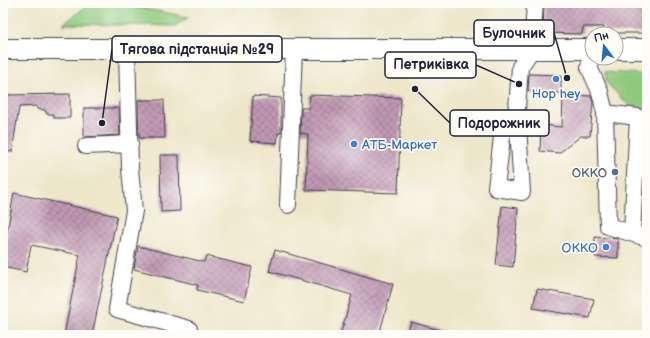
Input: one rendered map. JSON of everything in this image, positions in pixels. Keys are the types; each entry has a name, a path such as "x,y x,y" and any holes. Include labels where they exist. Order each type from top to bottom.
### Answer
{"main road":[{"path":"3,49 584,49"},
{"path":"624,49 647,49"}],"lane":[{"path":"517,110 520,67 532,49 534,3"},
{"path":"127,49 134,210 117,309 189,329"},
{"path":"288,205 294,49"},
{"path":"589,66 600,92 604,113 608,226 640,236 638,117 604,113"},
{"path":"86,146 130,144"}],"green space":[{"path":"91,3 114,3 189,17 175,26 63,24"},
{"path":"605,72 647,74 647,125 606,82"}],"building":[{"path":"544,3 647,3 647,32 624,33 624,26 584,26 582,34 543,33"},
{"path":"529,74 561,75 561,93 528,91"},
{"path":"70,94 70,118 54,118 53,114 47,114 45,110 37,109 37,106 19,107 12,152 3,151 3,111 6,95"},
{"name":"АТБ-Маркет","path":"310,95 401,98 398,193 306,190 308,134 300,133 301,108 309,108"},
{"path":"563,95 591,96 593,102 590,136 581,136 559,153 540,151 541,125 562,127"},
{"path":"253,96 281,98 281,133 278,133 277,143 250,141"},
{"path":"138,100 164,100 165,138 139,138"},
{"path":"84,108 119,108 120,135 84,137"},
{"path":"160,155 179,155 180,211 161,212"},
{"path":"14,193 117,216 92,335 64,335 80,255 31,245 26,272 3,267 3,256"},
{"path":"502,206 518,208 513,267 496,265"},
{"name":"OKKO","path":"595,237 618,239 618,258 595,257"},
{"path":"138,246 204,262 206,256 252,267 244,301 197,290 198,285 134,269"},
{"path":"275,250 393,284 379,335 340,335 352,295 269,271"},
{"path":"537,289 594,299 590,318 533,308"},
{"path":"411,322 447,332 447,335 407,335"}],"place":[{"name":"Булочник","path":"567,78"},
{"name":"Hop hey","path":"556,79"},
{"name":"Петриківка","path":"519,84"},
{"name":"Подорожник","path":"415,89"},
{"name":"Тягова пiдстанцiя №29","path":"102,123"},
{"name":"АТБ-Маркет","path":"354,144"},
{"name":"ОККО","path":"615,172"},
{"name":"OKKO","path":"606,247"}]}
